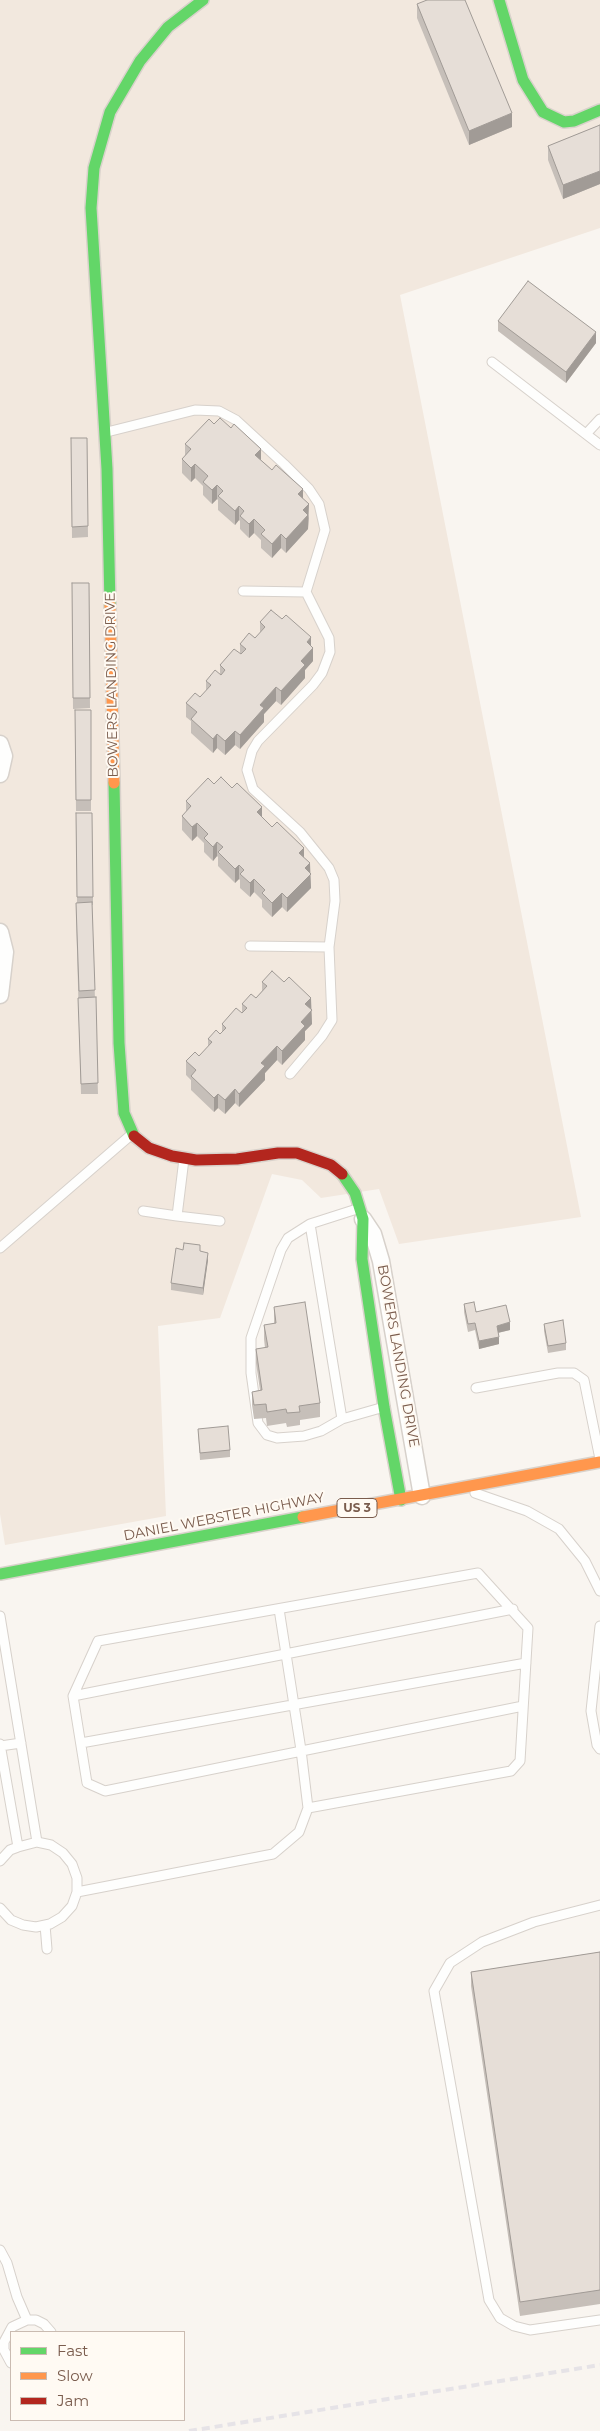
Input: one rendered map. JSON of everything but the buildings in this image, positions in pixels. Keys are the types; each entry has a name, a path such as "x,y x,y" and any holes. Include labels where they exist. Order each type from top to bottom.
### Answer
{"street":[{"name":"BOWERS LANDING DRIVE","path":"203,0 168,27 140,61 110,112 94,168 91,208 104,433 114,724 120,1076 124,1113 132,1134 149,1148 172,1156 196,1160 237,1159 278,1153 297,1153 331,1166 348,1180 356,1192 361,1213 362,1259 384,1407 401,1500"},
{"path":"499,0 523,80 532,99 543,112 564,122 574,121 600,110"},
{"path":"0,744 4,756 0,774"},
{"path":"0,932 5,952 0,995"},
{"name":"BOWERS LANDING DRIVE","path":"361,1213 374,1234 381,1261 422,1496"},
{"name":"DANIEL WEBSTER HIGHWAY","path":"0,1574 600,1461"}],"lane":[{"path":"492,362 587,433 600,445"},
{"path":"104,433 195,410 219,410 236,420 284,464 309,489 319,504 325,530 306,592 329,638 327,662 313,685 258,741 252,751 247,770 253,788 300,832 329,868 334,880 336,901 329,947 332,1020 322,1036 290,1074"},
{"path":"587,433 600,418"},
{"path":"243,591 306,592"},
{"path":"250,946 329,947"},
{"path":"0,1248 132,1134"},
{"path":"177,1216 184,1158"},
{"path":"143,1211 220,1222"},
{"path":"361,1213 310,1224 288,1238 281,1250 251,1338 251,1373 258,1423 267,1435 277,1438 304,1436 321,1431 342,1420 384,1407"},
{"path":"310,1224 342,1420"},
{"path":"476,1388 558,1373 574,1373 584,1380 600,1461"},
{"path":"463,1488 527,1511 559,1529 585,1560 600,1592"},
{"path":"308,1808 511,1771 520,1761 528,1628 513,1609 478,1573 98,1641 73,1696 87,1783 105,1791 523,1706"},
{"path":"76,1892 273,1854 299,1832 308,1808 279,1609"},
{"path":"73,1696 513,1609"},
{"path":"0,1616 37,1842"},
{"path":"600,1626 591,1711 597,1745 600,1749"},
{"path":"81,1743 526,1663"},
{"path":"18,1846 0,1746 21,1743"},
{"path":"0,1861 18,1846 37,1842 57,1849 72,1864 77,1878 72,1906 62,1917 45,1926 23,1926 10,1920 0,1908"},
{"path":"600,1905 534,1922 482,1942 450,1963 434,1991 489,2300 500,2318 514,2326 530,2330 600,2320"},
{"path":"45,1926 47,1949"},
{"path":"0,2250 7,2263 27,2320"},
{"path":"3,2354 4,2342 12,2327 27,2320 44,2324 50,2331"}],"shaded area":[{"path":"0,0 600,0 600,228 400,295 581,1217 399,1244 379,1189 321,1198 302,1180 272,1174 220,1318 158,1326 166,1516 5,1545 0,1514"}],"railway":[{"path":"189,2431 600,2365"}],"traffic: fast":[{"path":"110,605 107,469 91,208 94,168 110,112 140,61 168,27 203,0"},
{"path":"499,0 523,80 543,112 564,122 574,121 600,110"},
{"path":"114,783 119,1043 124,1113 134,1136"},
{"path":"342,1174 355,1193 363,1219 362,1259 384,1407 401,1500"},
{"path":"0,1574 303,1517"}],"traffic: slow":[{"path":"110,605 114,783"},
{"path":"303,1517 600,1462"}],"traffic: jam":[{"path":"134,1136 149,1148 172,1156 196,1160 237,1159 278,1153 297,1153 331,1165 342,1174"}]}
